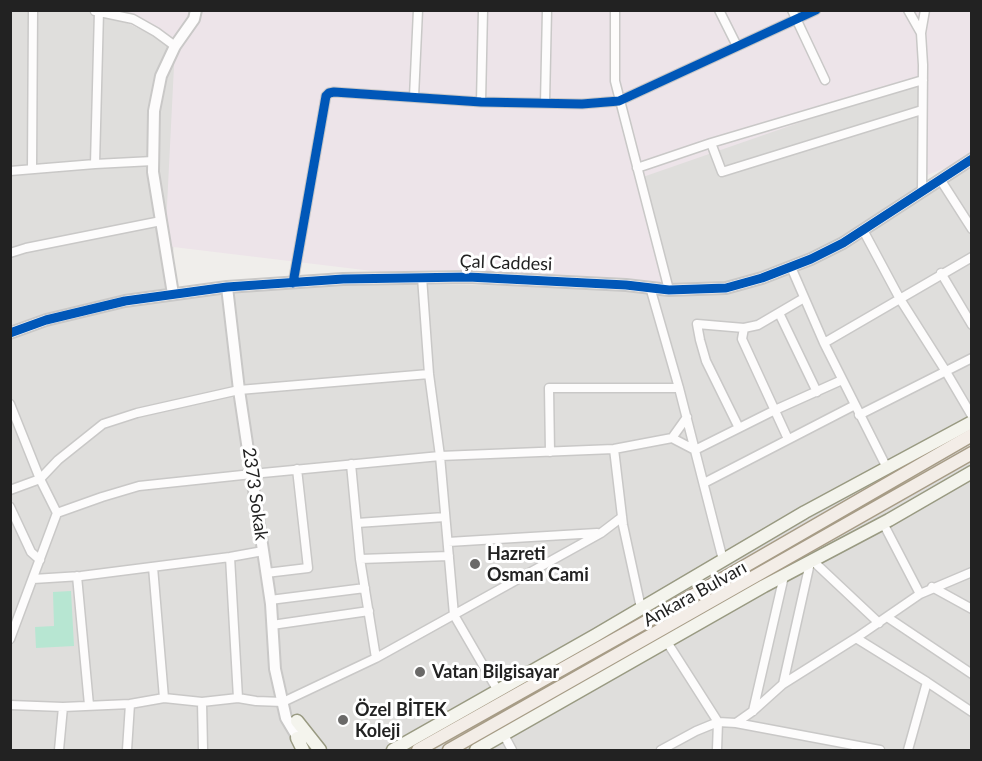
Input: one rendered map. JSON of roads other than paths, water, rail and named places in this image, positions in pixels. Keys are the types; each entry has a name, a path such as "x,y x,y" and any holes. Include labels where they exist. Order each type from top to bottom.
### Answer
{"main road":[{"path":"393,750 805,512 972,422"},
{"name":"Ankara Bulvarı","path":"418,750 733,573 972,435"},
{"name":"Ankara Bulvarı","path":"449,750 972,453"},
{"path":"476,750 972,472"},
{"path":"297,721 320,750"},
{"path":"297,738 304,750"}],"street":[{"path":"32,169 33,10"},
{"path":"173,294 153,172 154,111 161,76 175,46 194,19 196,10"},
{"path":"414,97 418,10"},
{"path":"481,102 483,10"},
{"path":"545,103 547,10"},
{"path":"615,10 615,81 669,290"},
{"path":"719,10 737,46"},
{"path":"292,283 326,96 329,93 481,102 582,104 619,101 737,46 794,15 816,10"},
{"path":"908,10 921,33"},
{"path":"922,191 921,33 926,10"},
{"path":"95,164 97,11 126,14 175,46"},
{"path":"794,15 825,80"},
{"path":"637,168 711,143 923,80"},
{"path":"711,143 722,172 922,111"},
{"name":"Çal Caddesi","path":"10,333 46,320 125,301 227,287 343,279 468,278 650,287 669,290 726,288 791,267 843,243 972,159"},
{"path":"10,171 153,161"},
{"path":"940,179 972,229"},
{"path":"10,253 161,222"},
{"path":"863,230 900,299 972,416"},
{"path":"824,343 972,257"},
{"path":"791,267 824,343 887,468"},
{"path":"941,273 972,325"},
{"path":"422,277 429,374 440,456 454,615 498,691"},
{"name":"2373 Sokak","path":"227,287 239,390 270,600 275,669 286,718 297,738"},
{"path":"650,287 687,417 723,560"},
{"path":"739,428 706,361 697,324 758,326 804,298"},
{"path":"778,313 817,392"},
{"path":"744,327 742,339 788,439"},
{"path":"860,415 972,358"},
{"path":"10,490 40,479 58,460 103,424 137,413 239,390 429,374"},
{"path":"695,450 775,410 843,380"},
{"path":"550,452 549,388 679,388"},
{"path":"10,404 40,479 57,513 10,639"},
{"path":"704,483 855,405"},
{"path":"672,438 687,417"},
{"path":"57,513 139,486 297,469 440,456 614,449 672,438 695,450"},
{"path":"614,449 622,517 641,608"},
{"path":"351,464 360,559 376,658"},
{"path":"266,573 308,568 297,469"},
{"path":"10,507 31,552 40,560"},
{"path":"357,523 445,517"},
{"path":"10,705 63,707 130,704 164,698 202,702 238,698 283,702 376,658 601,533 622,517"},
{"path":"883,523 920,594"},
{"path":"448,542 601,533"},
{"path":"33,579 153,567 263,551"},
{"path":"360,559 449,556"},
{"path":"230,557 238,698"},
{"path":"783,684 812,562 879,622"},
{"path":"153,567 164,698"},
{"path":"736,723 783,684 920,594 972,572"},
{"path":"77,576 89,705"},
{"path":"753,711 784,576"},
{"path":"932,587 972,609"},
{"path":"270,600 365,588"},
{"path":"272,625 369,611"},
{"path":"887,617 972,675"},
{"path":"856,638 972,712"},
{"path":"667,642 718,722 717,750"},
{"path":"908,750 927,682"},
{"path":"202,702 203,750"},
{"path":"283,702 315,750"},
{"path":"127,750 130,704"},
{"path":"59,750 63,707"},
{"path":"661,750 718,722 736,723 857,748 880,750"},
{"path":"504,735 513,750"}],"place":[{"name":"Hazreti Osman Cami","path":"475,564"},
{"name":"Vatan Bilgisayar","path":"420,672"},
{"name":"Özel BİTEK Koleji","path":"343,720"}]}
